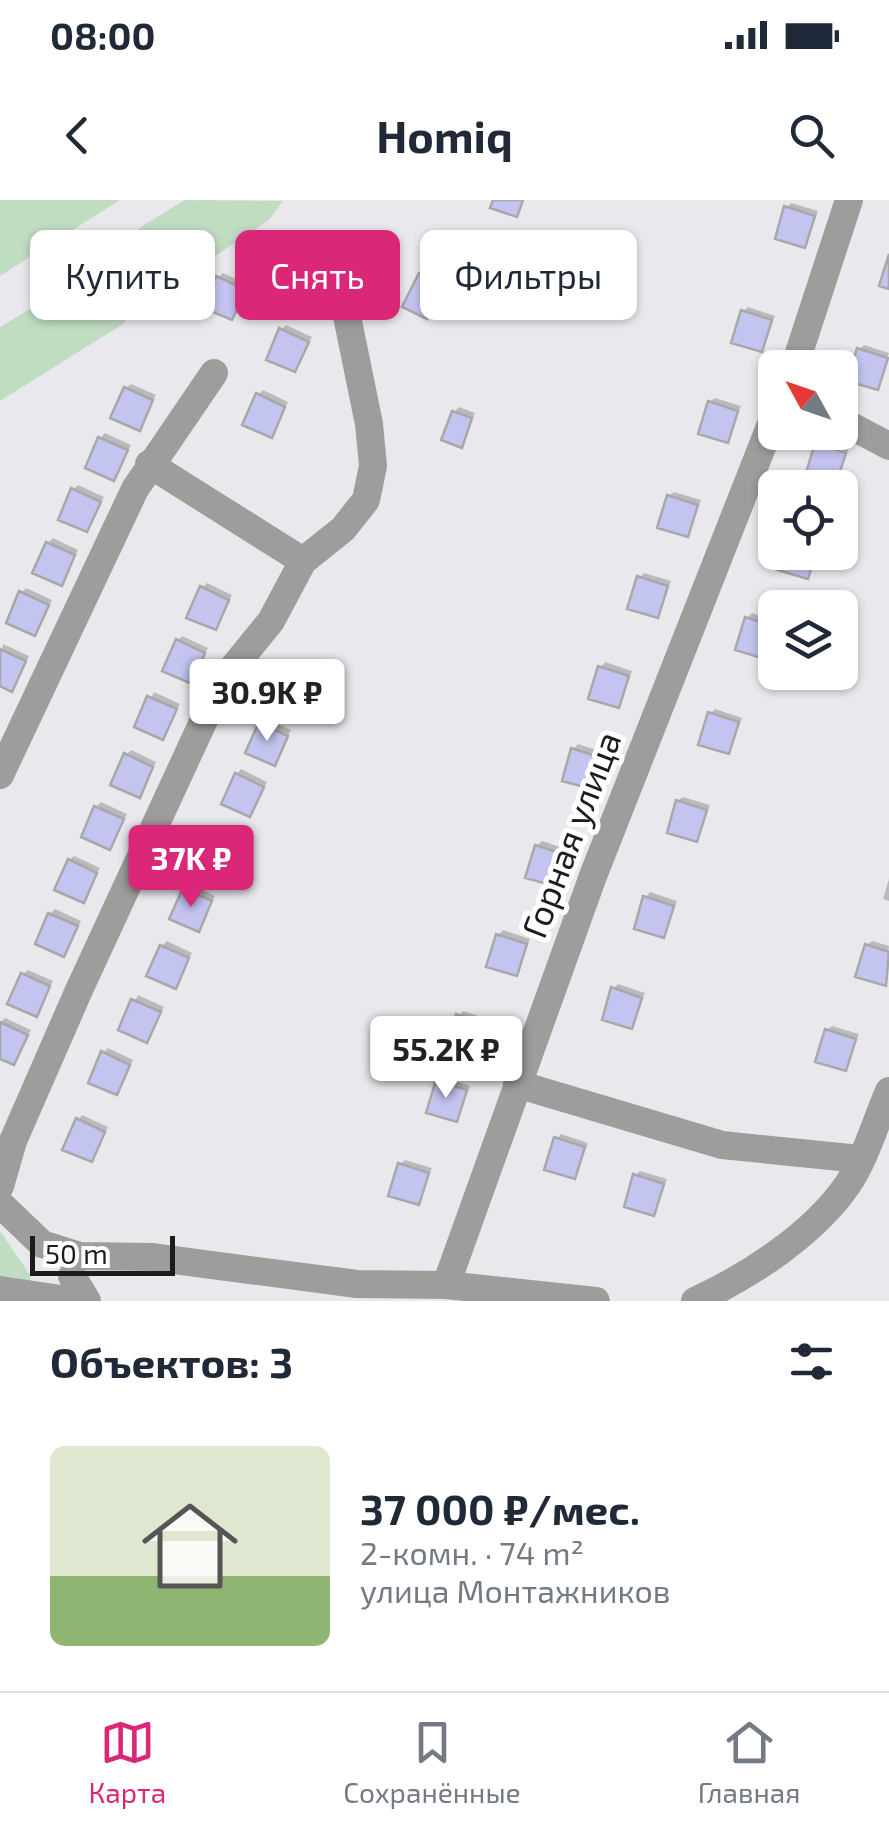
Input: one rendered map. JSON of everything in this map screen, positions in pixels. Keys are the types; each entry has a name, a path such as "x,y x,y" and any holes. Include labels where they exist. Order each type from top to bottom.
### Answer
{"street":[{"path":"800,350 849,200"},
{"path":"0,1186 13,1142 79,990 222,682 271,621 303,560 356,515 366,500 373,466 347,320"},
{"path":"0,774 149,464 214,373"},
{"path":"858,430 889,446"},
{"name":"Горная улица","path":"446,1285 593,876 761,450"},
{"path":"149,464 303,560"},
{"path":"517,1084 706,1142 860,1159"},
{"path":"695,1301 778,1251 829,1207 849,1182 889,1092"},
{"path":"0,1204 42,1244 72,1287"},
{"path":"0,1290 72,1287 151,1257 358,1284 446,1285 596,1301"}],"green space":[{"path":"0,200 120,200 73,230 30,230 30,257 0,276"},
{"path":"185,200 283,201 269,220 254,230 235,230 235,243 215,256 215,230 138,230"},
{"path":"30,309 30,320 126,320 0,401 0,327"},
{"path":"0,1231 30,1275 34,1301 0,1301"}],"building":[{"path":"493,200 523,200 517,217 490,208"},
{"path":"784,206 815,216 805,248 775,239"},
{"path":"889,254 889,289 879,286"},
{"path":"419,273 420,273 420,316 402,307"},
{"path":"215,278 235,285 232,320 215,313"},
{"path":"741,310 772,320 763,350 731,343"},
{"path":"279,328 309,342 295,372 266,360"},
{"path":"856,350 888,358 878,390 858,384"},
{"path":"124,387 153,400 140,431 110,418"},
{"path":"256,393 285,407 272,438 242,425"},
{"path":"708,401 738,411 728,443 698,434"},
{"path":"452,411 472,418 462,448 441,440"},
{"path":"98,437 128,450 114,481 85,468"},
{"path":"813,450 846,453 841,470 807,470"},
{"path":"71,488 101,502 87,532 58,520"},
{"path":"667,495 698,505 688,537 657,528"},
{"path":"46,542 75,555 62,586 32,573"},
{"path":"777,570 811,570 808,579"},
{"path":"637,576 668,586 658,618 627,609"},
{"path":"200,586 229,600 216,630 186,618"},
{"path":"19,591 49,605 35,636 6,623"},
{"path":"745,617 758,621 758,657 735,650"},
{"path":"176,639 205,653 192,684 162,671"},
{"path":"0,649 26,661 12,692 0,686"},
{"path":"598,666 629,676 619,708 588,699"},
{"path":"288,667 317,680 304,711 274,698"},
{"path":"147,696 177,709 163,740 134,727"},
{"path":"708,712 739,722 729,754 698,745"},
{"path":"259,722 288,736 275,766 245,753"},
{"path":"571,748 602,758 592,789 562,781"},
{"path":"124,753 153,767 140,798 110,785"},
{"path":"235,773 264,787 250,817 221,804"},
{"path":"676,800 707,810 697,842 667,833"},
{"path":"94,806 124,819 110,850 81,837"},
{"path":"207,833 237,847 223,878 193,865"},
{"path":"535,845 566,855 555,886 525,878"},
{"path":"68,859 97,873 84,903 54,890"},
{"path":"183,888 212,901 199,932 169,919"},
{"path":"643,896 674,906 664,938 634,929"},
{"path":"48,913 78,926 64,957 35,944"},
{"path":"496,934 527,944 517,976 486,967"},
{"path":"865,944 889,952 886,986 855,977"},
{"path":"160,945 189,958 176,989 146,976"},
{"path":"21,973 50,986 37,1017 7,1004"},
{"path":"611,987 642,998 632,1029 602,1020"},
{"path":"131,999 161,1012 147,1043 118,1030"},
{"path":"456,1014 487,1024 477,1056 447,1047"},
{"path":"0,1022 28,1035 14,1065 0,1059"},
{"path":"825,1029 856,1039 846,1071 815,1062"},
{"path":"101,1051 130,1065 117,1095 88,1083"},
{"path":"436,1080 467,1090 457,1122 426,1113"},
{"path":"76,1118 105,1132 92,1162 62,1150"},
{"path":"554,1137 585,1147 575,1179 544,1170"},
{"path":"398,1163 429,1173 419,1205 388,1196"},
{"path":"633,1174 664,1184 654,1216 624,1207"}]}
